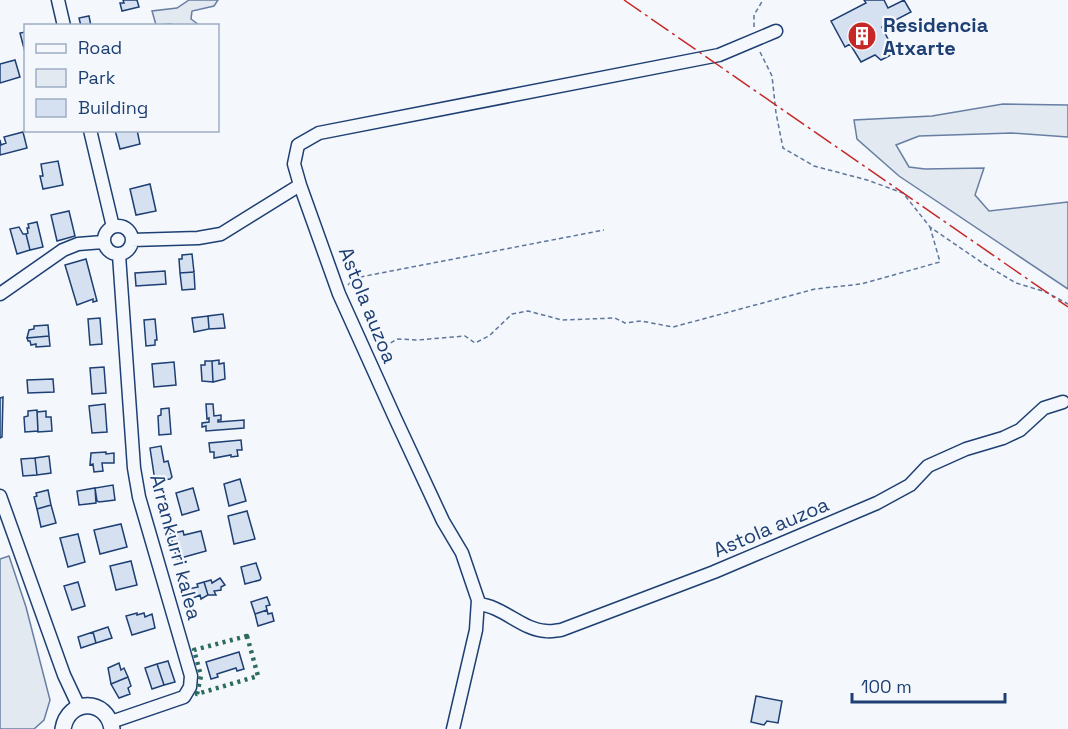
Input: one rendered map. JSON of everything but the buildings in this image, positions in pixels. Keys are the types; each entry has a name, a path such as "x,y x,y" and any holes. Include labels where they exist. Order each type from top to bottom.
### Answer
{"main road":[{"path":"63,729 68,715 79,707 95,707 102,710 111,726"}],"street":[{"path":"58,0 64,24"},
{"name":"Astola auzoa","path":"453,729 476,630 478,600 462,553 438,511 339,294 294,164 298,145 319,133 719,55 776,31"},
{"path":"90,132 113,227"},
{"path":"132,240 198,238 221,234 300,185"},
{"path":"113,227 126,229 132,240 130,248 120,255 107,250 103,242 105,233 113,227"},
{"path":"0,294 63,250 78,244 103,242"},
{"name":"Arrankurri kalea","path":"111,726 184,697 190,687 191,676 139,498 134,468 120,255"},
{"name":"Astola auzoa","path":"477,604 507,614 545,632 561,630 714,572 877,503 910,485 928,466 1020,430 1044,408 1063,402"},
{"path":"0,496 64,675 79,707"}],"path":[{"path":"763,0 754,15 754,40 772,76 783,148 814,166 867,180 903,193 930,227 1016,283 1046,292 1068,304"},
{"path":"369,361 377,351 397,339 417,340 465,336 475,343 489,336 512,314 528,311 562,320 615,318 625,322 641,321 673,327 815,289 861,284 940,262 930,227"},
{"path":"339,294 355,278 604,231"}],"green space":[{"path":"189,0 218,0 214,6 192,11 191,19 198,24 156,24 152,11 177,8"},
{"path":"1003,104 1068,105 1068,137 1012,133 919,136 896,145 909,167 984,168 975,195 989,211 1068,202 1068,289 899,176 857,139 854,120 932,116"},
{"path":"9,556 26,607 50,700 44,720 34,729 0,729 0,559"}],"hedge":[{"path":"247,636 258,676 197,694 201,676 194,650 247,636"}],"power":[{"path":"624,0 1068,307"}],"place":[{"name":"Residencia Atxarte","path":"862,36"}]}
